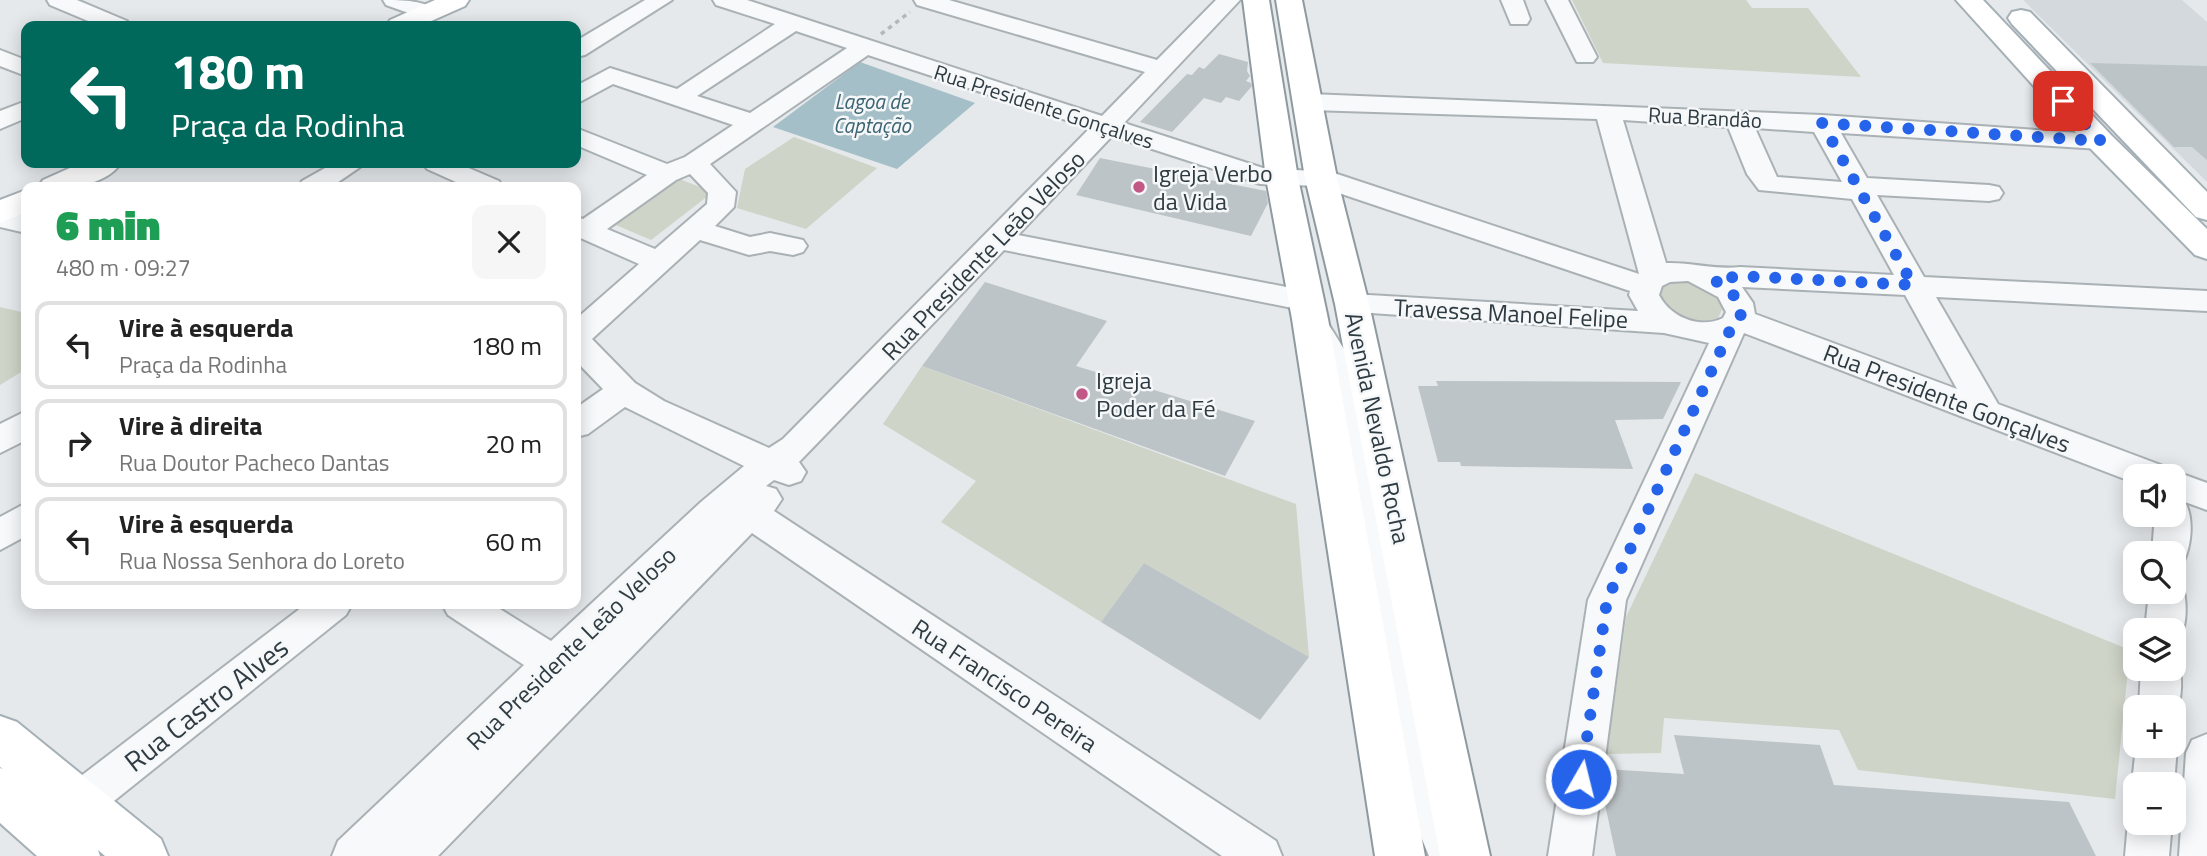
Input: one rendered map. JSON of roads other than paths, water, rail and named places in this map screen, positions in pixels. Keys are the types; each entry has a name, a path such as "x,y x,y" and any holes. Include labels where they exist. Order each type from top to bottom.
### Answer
{"main road":[{"path":"410,21 456,0"},
{"name":"Avenida Nevaldo Rocha","path":"1256,0 1282,178 1309,310 1400,856"},
{"name":"Avenida Nevaldo Rocha","path":"1289,0 1310,102 1321,178 1354,314 1465,856"},
{"path":"1969,0 2101,141 2207,248"},
{"path":"2004,0 2207,210"},
{"path":"65,182 95,168"},
{"path":"0,215 21,204"},
{"path":"0,737 144,856"},
{"path":"0,791 75,856"}],"street":[{"path":"58,0 107,21"},
{"path":"394,0 428,13"},
{"path":"581,48 661,0"},
{"name":"Rua Presidente Gonçalves","path":"724,0 1260,176 1321,178 1650,281"},
{"name":"Rua Presidente Leão Veloso","path":"408,856 749,513 786,461 1229,0"},
{"path":"1557,0 1585,57"},
{"path":"920,4 1164,70"},
{"path":"688,91 793,23"},
{"path":"581,228 667,174 694,163 864,47"},
{"path":"581,94 610,75 753,123"},
{"name":"Rua Brandâo","path":"1310,102 1608,112 2101,141"},
{"path":"0,121 21,111"},
{"path":"1608,112 1650,281 1644,295 1648,305 1670,323"},
{"path":"1738,119 1760,174 1764,181 1776,187 1989,193"},
{"path":"1822,123 1986,412"},
{"path":"581,137 667,174"},
{"path":"581,332 720,206 723,197 718,187 694,163"},
{"path":"321,182 344,168"},
{"path":"447,168 478,182"},
{"path":"0,215 21,222"},
{"path":"581,228 660,262"},
{"path":"696,230 749,246 770,243 793,246"},
{"path":"998,240 1309,310 1345,376 1369,496 1363,529 1378,566 1415,772 1451,856"},
{"path":"1570,856 1607,600 1735,324 1739,303 1734,295 1714,280 1688,272 1650,281"},
{"path":"1714,280 1740,276 2207,300"},
{"path":"1345,376 1354,314"},
{"name":"Travessa Manoel Felipe","path":"1354,314 1670,323 1702,333 1735,324"},
{"name":"Rua Presidente Gonçalves","path":"1735,324 1986,412 2123,471"},
{"path":"581,347 624,391 683,425 786,461"},
{"path":"581,421 624,391"},
{"path":"0,441 21,426"},
{"name":"Rua Presidente Leão Veloso","path":"354,856 553,663 728,499 786,461"},
{"name":"Rua Francisco Pereira","path":"749,513 1260,856"},
{"path":"0,536 21,521"},
{"name":"Rua Castro Alves","path":"79,803 327,609"},
{"path":"469,609 553,663"},
{"path":"2201,856 2207,753"},
{"path":"1410,856 1415,772"},
{"path":"2147,856 2149,835"}],"water":[{"name":"Lagoa de Captação","path":"860,62 975,103 897,169 773,127"}],"place":[{"name":"Igreja Verbo da Vida","path":"1139,187"},
{"name":"Igreja Poder da Fé","path":"1082,394"}]}
